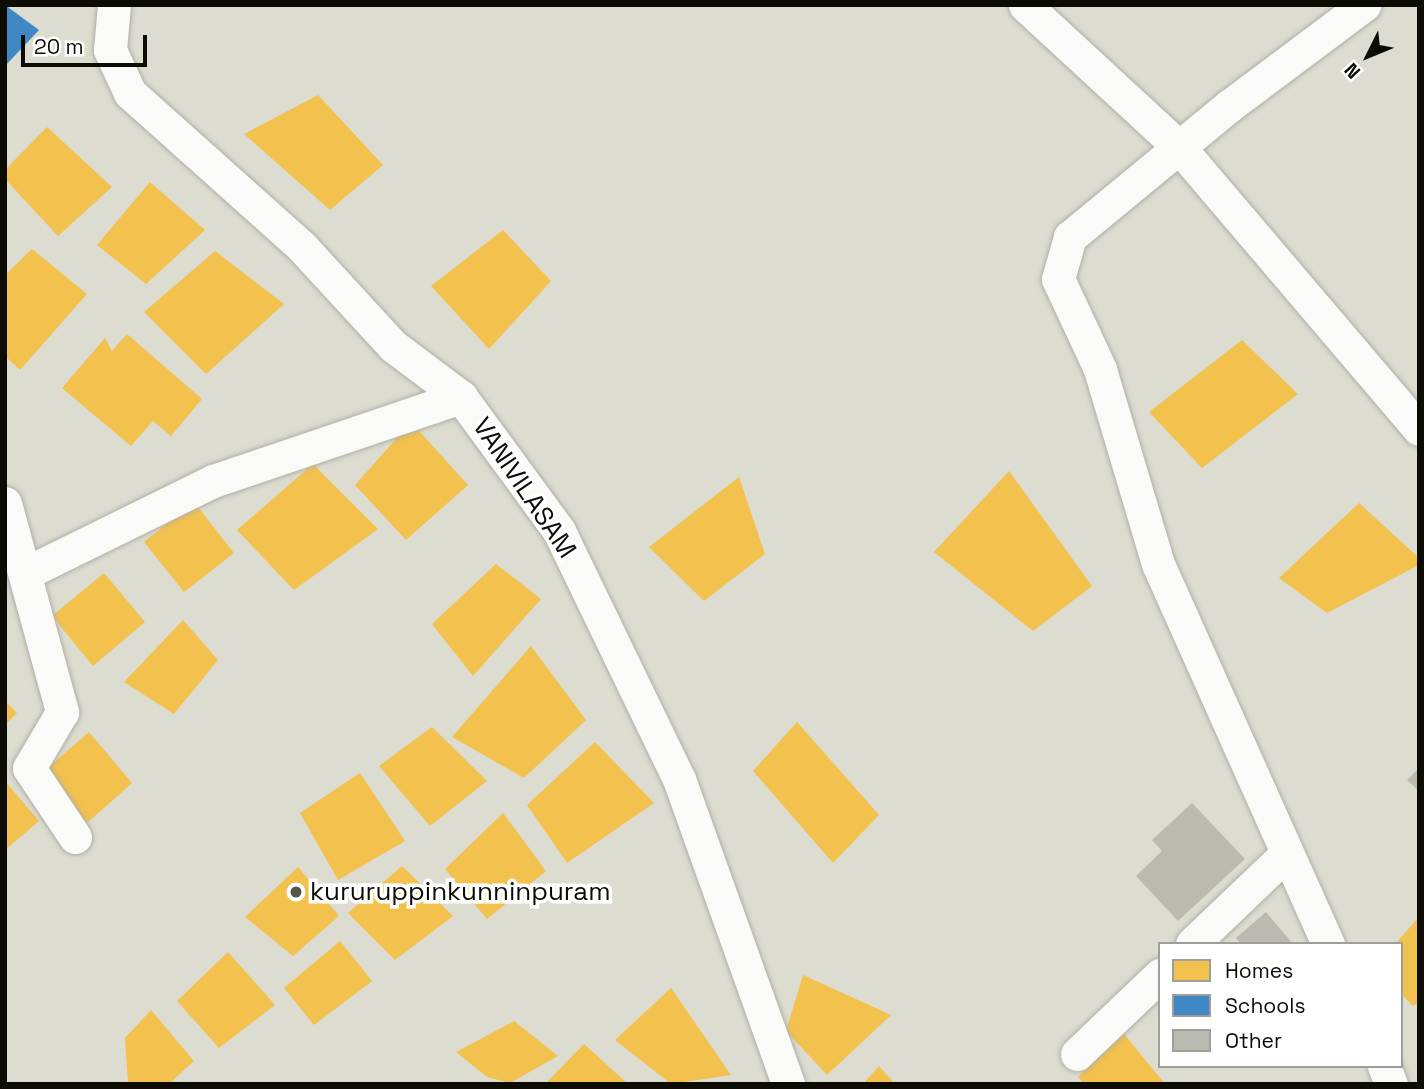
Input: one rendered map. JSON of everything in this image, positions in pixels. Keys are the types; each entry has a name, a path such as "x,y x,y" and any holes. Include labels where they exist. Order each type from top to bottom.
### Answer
{"street":[{"name":"VANIVILASAM","path":"114,5 110,50 130,93 302,247 393,346 461,397 559,531 639,686 695,822 788,1084"},
{"path":"1025,5 1179,147 1419,429"},
{"path":"1327,942 1285,855 1158,564 1100,369 1058,279 1070,237 1179,147 1364,5"},
{"path":"27,572 212,481 461,397"},
{"path":"7,510 27,572 62,712 30,768 75,837"},
{"path":"1194,942 1285,855"},
{"path":"1077,1054 1158,977"}],"building: Homes":[{"path":"318,95 383,165 330,210 244,134"},
{"path":"47,127 112,187 58,236 5,179 5,170"},
{"path":"150,182 205,230 146,284 97,245"},
{"path":"503,230 551,281 489,349 431,286"},
{"path":"32,249 87,294 20,370 5,356 5,275"},
{"path":"215,251 284,304 206,374 144,312"},
{"path":"127,334 202,399 171,436 153,421 131,446 62,388 105,338 112,351"},
{"path":"1242,340 1298,394 1202,468 1149,412"},
{"path":"411,422 468,485 406,540 355,485"},
{"path":"313,464 378,529 294,590 237,530"},
{"path":"1009,471 1092,586 1033,631 934,552"},
{"path":"739,477 765,554 704,601 649,547"},
{"path":"194,502 234,553 184,592 144,542"},
{"path":"1359,503 1419,558 1419,565 1327,613 1279,578"},
{"path":"496,564 541,599 473,676 432,624"},
{"path":"104,573 145,622 93,666 52,616"},
{"path":"183,620 218,660 174,714 124,682"},
{"path":"531,646 586,720 524,778 452,737"},
{"path":"5,701 17,713 5,725"},
{"path":"797,722 879,815 833,863 753,771"},
{"path":"432,727 487,781 430,826 379,766"},
{"path":"89,732 132,783 87,823 43,772"},
{"path":"595,742 654,803 567,863 527,805"},
{"path":"360,773 405,841 338,880 300,813"},
{"path":"5,781 39,821 5,850"},
{"path":"503,813 546,871 487,919 445,869"},
{"path":"402,866 453,916 395,960 348,913"},
{"name":"kururuppinkunninpuram","path":"298,867 339,916 293,956 245,917"},
{"path":"1419,917 1419,1002 1413,1006 1403,996 1403,942 1397,942"},
{"path":"340,941 372,981 314,1025 284,988"},
{"path":"228,952 275,1005 219,1048 177,1001"},
{"path":"803,975 891,1015 827,1075 786,1031"},
{"path":"671,988 731,1075 671,1084 615,1040"},
{"path":"151,1010 194,1061 169,1084 128,1084 125,1038"},
{"path":"514,1021 558,1056 510,1083 487,1077 456,1052"},
{"path":"1124,1034 1165,1084 1084,1084 1078,1077"},
{"path":"584,1044 628,1084 545,1084"},
{"path":"879,1066 895,1084 863,1084"}],"building: Schools":[{"path":"5,5 39,30 5,66"}],"building: Other":[{"path":"1419,768 1419,791 1407,780"},
{"path":"1192,803 1245,859 1178,921 1136,876 1162,851 1152,840"},
{"path":"1266,912 1291,942 1239,942 1236,938"}],"place":[{"name":"kururuppinkunninpuram","path":"296,892"}]}
